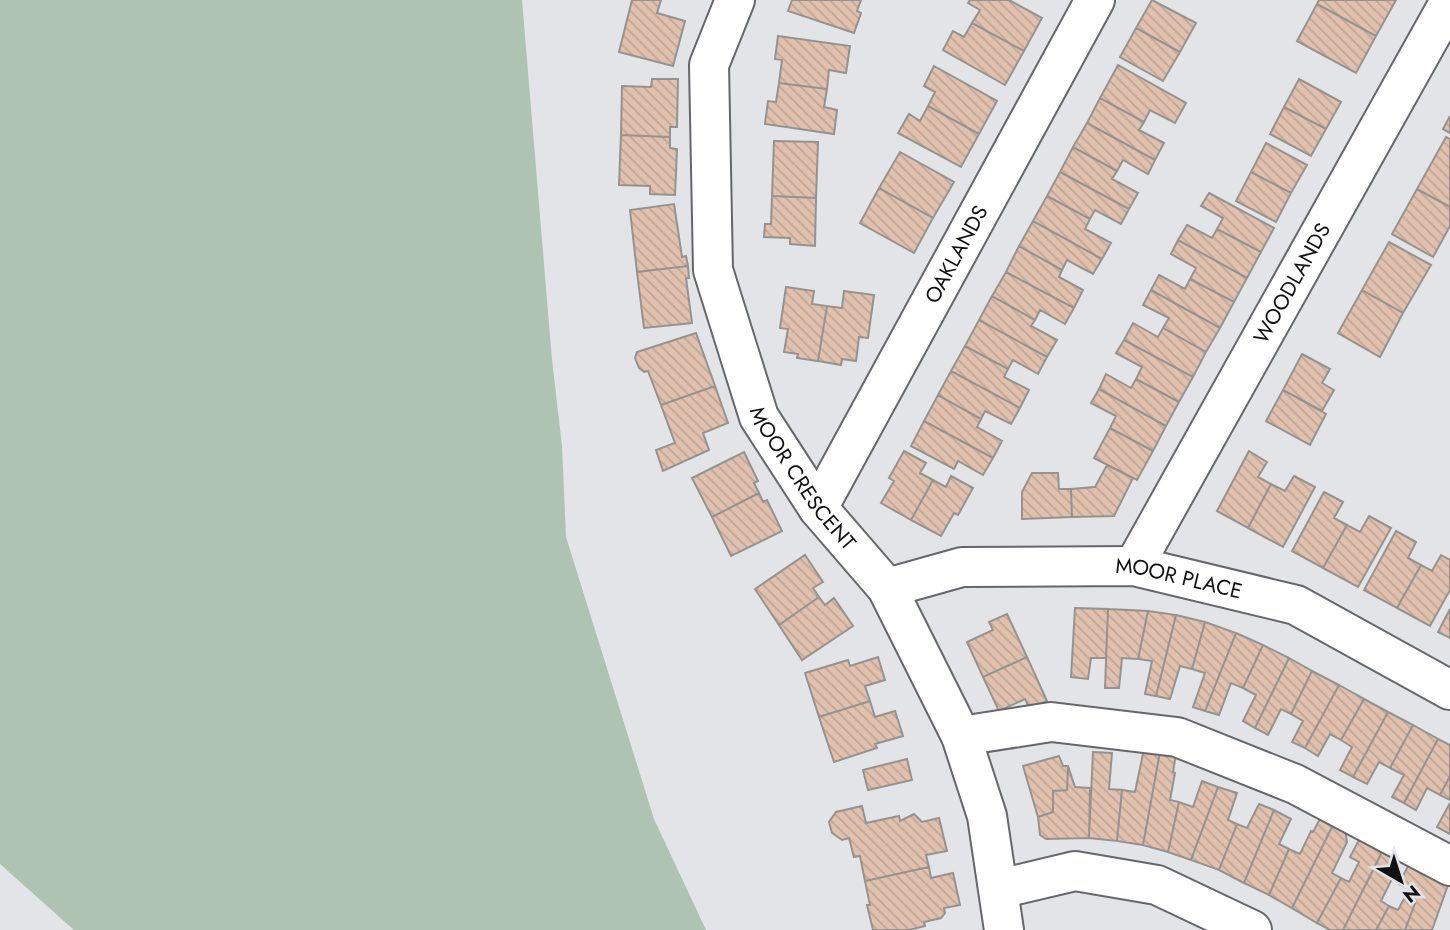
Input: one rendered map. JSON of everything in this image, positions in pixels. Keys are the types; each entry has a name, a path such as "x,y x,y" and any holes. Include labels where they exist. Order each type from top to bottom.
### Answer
{"street":[{"name":"MOOR CRESCENT","path":"735,0 709,65 713,270 760,417 818,508 887,588 961,736 987,816 1004,930"},
{"name":"OAKLANDS","path":"818,508 1095,0"},
{"name":"WOODLANDS","path":"1134,566 1450,1"},
{"name":"MOOR PLACE","path":"887,588 962,567 1134,566 1296,605 1450,690"},
{"path":"961,736 1051,722 1177,737 1295,784 1450,866"},
{"path":"999,889 1075,871 1157,885 1252,930"}],"green space":[{"path":"0,0 522,0 552,360 562,446 566,537 654,819 706,930 74,930 0,864"}],"building":[{"path":"632,0 661,0 657,13 685,21 673,66 619,52"},
{"path":"792,0 861,0 857,11 861,13 854,33 788,11"},
{"path":"970,0 1009,0 1042,18 1024,51 972,23 980,10 968,3"},
{"path":"1152,0 1196,23 1180,52 1136,28"},
{"path":"1319,0 1396,0 1376,36 1317,4"},
{"path":"1317,4 1376,36 1356,73 1297,41"},
{"path":"972,23 1024,51 1005,85 943,50 953,31 964,37"},
{"path":"1136,28 1180,52 1163,81 1120,57"},
{"path":"778,36 850,46 846,73 829,70 827,89 779,83 782,60 775,59"},
{"path":"1118,65 1186,103 1175,123 1150,110 1144,122 1100,98"},
{"path":"934,66 997,101 979,134 928,106 935,92 924,86"},
{"path":"652,79 678,79 677,127 670,127 670,137 621,135 622,86 651,87"},
{"path":"1299,79 1341,102 1326,129 1284,107"},
{"path":"779,83 827,89 824,107 837,110 834,134 765,124 768,101 776,102"},
{"path":"1100,98 1144,122 1139,130 1164,143 1155,160 1087,123"},
{"path":"928,106 979,134 961,167 898,133 909,114 920,121"},
{"path":"1284,107 1326,129 1311,156 1270,134"},
{"path":"1450,116 1450,133 1443,129"},
{"path":"1087,123 1155,160 1148,174 1123,160 1117,171 1073,147"},
{"path":"621,135 670,137 670,148 677,149 675,195 650,194 650,186 619,185"},
{"path":"1446,137 1450,139 1450,207 1417,189"},
{"path":"774,141 818,142 816,198 772,196"},
{"path":"1266,143 1307,165 1291,193 1251,172"},
{"path":"1073,147 1117,171 1112,179 1138,193 1129,209 1060,172"},
{"path":"900,152 954,182 933,218 879,188"},
{"path":"1060,172 1129,209 1121,224 1095,210 1090,219 1047,196"},
{"path":"1251,172 1291,193 1276,222 1236,201"},
{"path":"879,188 933,218 914,253 860,223"},
{"path":"1417,189 1450,207 1450,226 1433,257 1392,234"},
{"path":"1209,193 1274,228 1261,252 1217,229 1223,218 1201,206"},
{"path":"772,196 816,198 815,246 790,244 790,238 764,237 765,224 771,224"},
{"path":"1047,196 1090,219 1085,229 1111,243 1102,259 1033,221"},
{"path":"674,204 682,257 686,256 688,266 637,272 630,210"},
{"path":"1033,221 1102,259 1093,274 1067,260 1062,270 1019,246"},
{"path":"1187,225 1212,238 1217,229 1261,252 1247,278 1178,240"},
{"path":"1178,240 1247,278 1234,302 1190,279 1196,268 1171,254"},
{"path":"1389,242 1431,265 1403,313 1362,290"},
{"path":"1019,246 1062,270 1059,277 1083,290 1074,308 1006,272"},
{"path":"688,266 689,278 686,278 692,323 644,328 637,272"},
{"path":"1006,272 1074,308 1065,324 1040,310 1035,320 992,296"},
{"path":"1159,275 1185,289 1190,279 1234,302 1220,328 1151,290"},
{"path":"786,287 814,291 812,304 827,306 818,361 797,358 798,354 784,352 788,329 780,328"},
{"path":"1151,290 1220,328 1206,352 1163,328 1169,318 1143,305"},
{"path":"1362,290 1403,313 1380,357 1338,333"},
{"path":"844,291 874,295 868,338 859,337 856,361 842,359 841,365 818,361 827,306 842,308"},
{"path":"992,296 1035,320 1031,326 1057,340 1047,357 979,320"},
{"path":"979,320 1047,357 1038,374 1013,360 1008,369 965,346"},
{"path":"1133,323 1158,337 1163,328 1206,352 1193,377 1124,340"},
{"path":"696,333 715,386 661,405 648,371 644,372 639,368 635,358 637,352"},
{"path":"1124,340 1193,377 1179,402 1136,379 1142,367 1116,353"},
{"path":"965,346 1008,369 1004,377 1029,390 1020,408 951,371"},
{"path":"1302,354 1330,369 1322,383 1334,390 1322,411 1283,390"},
{"path":"951,371 1020,408 1011,424 985,411 981,419 938,395"},
{"path":"1106,374 1131,388 1136,379 1179,402 1166,426 1099,389"},
{"path":"715,386 728,423 703,433 709,450 663,471 656,450 675,443 661,405"},
{"path":"1099,389 1166,426 1153,451 1110,428 1116,416 1091,403"},
{"path":"1283,390 1326,414 1310,445 1266,421"},
{"path":"938,395 981,419 977,427 1002,441 993,458 924,421"},
{"path":"924,421 993,458 983,475 958,461 954,469 911,446"},
{"path":"1110,428 1153,451 1137,480 1094,458"},
{"path":"904,451 926,463 920,473 933,480 911,520 881,503 894,481 889,478"},
{"path":"1249,451 1267,462 1258,477 1271,484 1248,528 1217,511"},
{"path":"744,452 758,481 754,483 759,493 712,517 692,478"},
{"path":"1107,465 1133,478 1114,516 1072,517 1071,489 1095,487"},
{"path":"1032,473 1058,473 1059,489 1071,489 1072,517 1022,519 1022,492"},
{"path":"951,476 973,488 958,515 954,513 941,536 911,520 933,480 946,487"},
{"path":"1294,476 1315,487 1283,547 1248,528 1271,484 1285,491"},
{"path":"1324,492 1343,502 1334,518 1347,525 1323,568 1292,551"},
{"path":"759,493 763,502 767,500 782,531 731,556 712,517"},
{"path":"1369,516 1391,528 1358,587 1323,568 1347,525 1360,532"},
{"path":"1396,531 1416,542 1408,558 1421,565 1397,608 1364,590"},
{"path":"805,555 823,582 813,588 819,597 779,625 755,589"},
{"path":"1441,555 1450,560 1450,590 1430,626 1397,608 1421,565 1432,571"},
{"path":"819,597 825,605 834,598 853,626 802,660 779,625"},
{"path":"1075,608 1108,609 1106,658 1091,658 1088,679 1071,677"},
{"path":"1108,609 1148,611 1138,659 1122,658 1119,688 1105,688"},
{"path":"1450,609 1450,638 1438,632"},
{"path":"1148,611 1176,615 1156,696 1145,694 1152,661 1138,659"},
{"path":"1007,614 1027,657 983,677 967,642 993,630 989,622"},
{"path":"1176,615 1205,622 1192,669 1180,666 1170,699 1156,696"},
{"path":"1205,622 1236,633 1205,711 1193,707 1205,673 1192,669"},
{"path":"1236,633 1263,645 1243,688 1231,683 1219,715 1205,711"},
{"path":"1263,645 1289,658 1255,728 1243,721 1256,695 1243,688"},
{"path":"878,657 885,680 865,686 870,701 819,717 805,673 848,660 850,666"},
{"path":"1027,657 1047,701 1030,709 1025,699 999,711 983,677"},
{"path":"1289,658 1312,671 1291,714 1281,709 1268,735 1255,728"},
{"path":"1312,671 1339,685 1305,748 1292,742 1303,721 1291,714"},
{"path":"1339,685 1364,699 1341,740 1330,734 1318,756 1305,748"},
{"path":"1364,699 1388,712 1353,777 1340,770 1352,747 1341,740"},
{"path":"870,701 875,717 895,711 903,736 875,744 877,748 834,762 819,717"},
{"path":"1388,712 1413,725 1390,768 1379,762 1367,784 1353,777"},
{"path":"1413,725 1438,739 1404,803 1392,797 1404,775 1390,768"},
{"path":"1438,739 1450,745 1450,776 1440,795 1427,788 1416,810 1404,803"},
{"path":"1144,749 1160,752 1143,845 1117,841 1122,790 1135,792"},
{"path":"1093,752 1112,753 1109,789 1122,790 1117,841 1089,838"},
{"path":"1160,752 1176,754 1170,800 1179,802 1168,852 1143,845"},
{"path":"1059,756 1063,766 1068,766 1067,790 1053,791 1053,812 1038,817 1023,766"},
{"path":"907,759 912,780 868,790 863,770"},
{"path":"1068,766 1075,787 1090,788 1089,838 1046,839 1040,835 1038,817 1053,812 1053,791 1067,790"},
{"path":"1450,776 1450,800 1440,795"},
{"path":"1202,781 1218,787 1191,860 1168,852 1179,802 1193,807"},
{"path":"1218,787 1237,793 1228,820 1237,824 1219,870 1191,860"},
{"path":"1450,803 1450,834 1437,827"},
{"path":"1259,804 1274,810 1244,883 1219,870 1237,824 1247,828"},
{"path":"862,806 866,823 899,816 900,821 914,814 922,822 939,818 947,851 926,855 929,867 865,881 860,856 854,857 849,838 842,840 832,833 829,822 836,812"},
{"path":"1274,810 1291,819 1279,844 1289,849 1269,895 1244,883"},
{"path":"1321,817 1334,823 1292,908 1269,895 1289,849 1300,854"},
{"path":"1334,823 1345,829 1347,842 1332,873 1341,878 1317,923 1292,908"},
{"path":"1360,838 1383,850 1343,930 1330,930 1317,923 1341,878 1349,882 1359,862 1350,857"},
{"path":"1383,850 1396,857 1387,874 1393,877 1381,901 1389,906 1376,930 1343,930"},
{"path":"1409,864 1448,885 1432,930 1405,930 1416,901 1405,897 1409,889 1399,884"},
{"path":"929,867 931,878 953,873 960,905 944,908 945,913 941,918 924,922 925,926 909,930 873,930 865,881"},
{"path":"1405,897 1416,901 1405,930 1376,930 1389,906 1398,910"}]}
